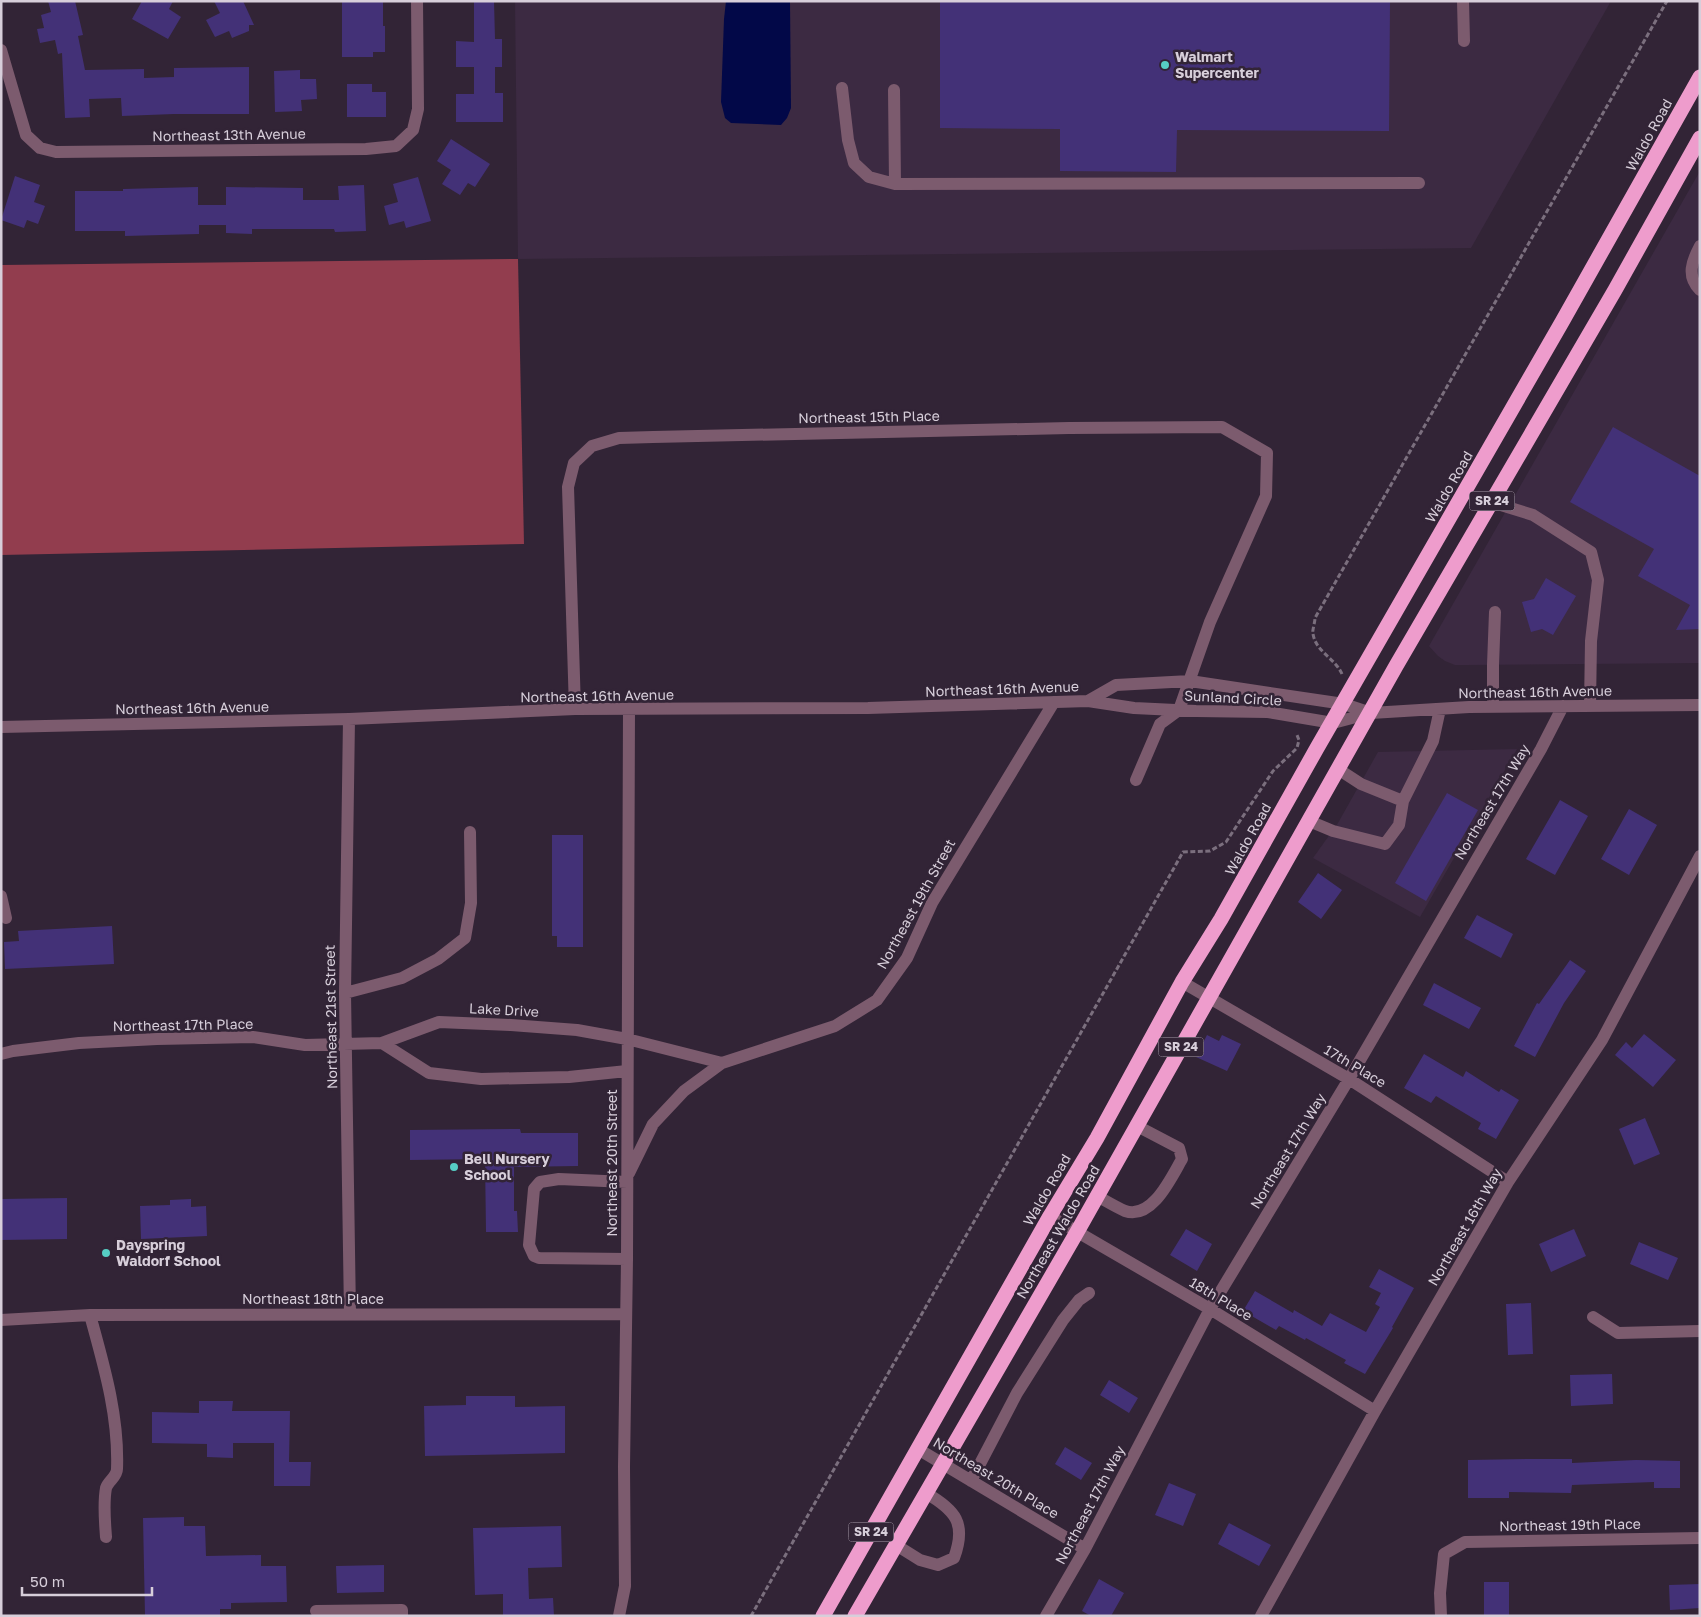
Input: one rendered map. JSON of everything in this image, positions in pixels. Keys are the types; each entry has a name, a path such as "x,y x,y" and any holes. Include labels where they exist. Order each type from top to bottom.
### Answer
{"highway":[{"name":"Waldo Road","path":"823,1616 1050,1216 1097,1138 1182,982 1221,919 1700,77"},
{"name":"SR 24","path":"1309,821 1396,666 1615,290 1695,159 1700,138"},
{"name":"Northeast Waldo Road","path":"855,1616 1078,1232 1309,821"}],"street":[{"name":"Northeast 13th Avenue","path":"1,50 26,135 40,148 56,152 366,149 396,146 413,130 418,108 417,1"},
{"path":"1464,1 1464,41"},
{"path":"842,88 848,140 854,163 869,177 895,184 1419,183"},
{"path":"894,90 895,184"},
{"path":"1700,246 1691,266 1693,282 1700,290"},
{"name":"Northeast 15th Place","path":"575,709 568,487 574,463 592,446 618,438 1060,428 1222,427 1267,453 1266,496 1210,622 1190,681"},
{"path":"1492,502 1533,515 1591,552 1598,580 1592,641 1590,706"},
{"path":"1493,707 1492,665 1495,612"},
{"path":"1136,780 1160,724 1179,710 1190,681"},
{"name":"Sunland Circle","path":"1190,681 1344,704 1371,713"},
{"name":"Northeast 16th Avenue","path":"1,727 349,719 575,709 868,708 1088,701 1116,685 1190,681"},
{"name":"Sunland Circle","path":"1088,701 1134,708 1268,712 1333,722 1371,713"},
{"name":"Northeast 19th Street","path":"627,1180 653,1124 684,1092 722,1063 835,1026 877,1000 907,958 932,903 1054,702"},
{"name":"Northeast 16th Avenue","path":"1371,713 1493,707 1700,705"},
{"name":"Northeast 17th Way","path":"1046,1616 1085,1549 1210,1309 1349,1079 1541,749 1564,706"},
{"name":"Northeast 20th Street","path":"619,1616 625,1586 624,1458 627,1259 629,709"},
{"path":"1309,821 1332,831 1385,844 1399,825 1403,801 1433,741 1440,709"},
{"name":"Northeast 21st Street","path":"349,719 345,993 350,1314"},
{"path":"1338,768 1361,784 1403,801"},
{"path":"345,993 402,978 438,959 465,938 471,902 470,832"},
{"name":"Northeast 16th Way","path":"1260,1616 1375,1411 1508,1182 1602,1040 1700,856"},
{"path":"1,896 6,918"},
{"name":"17th Place","path":"1182,982 1349,1079 1508,1182"},
{"name":"Lake Drive","path":"382,1043 439,1022 511,1025 577,1030 627,1039 722,1063"},
{"name":"Northeast 17th Place","path":"1,1054 79,1043 157,1039 253,1037 304,1045 382,1043"},
{"path":"382,1043 429,1073 481,1079 569,1077 627,1071"},
{"path":"1098,1196 1126,1211 1141,1211 1154,1202 1182,1159 1179,1148 1136,1126"},
{"path":"627,1180 559,1179 540,1182 534,1188 528,1245 534,1256 539,1258 627,1259"},
{"name":"18th Place","path":"1050,1216 1210,1309 1375,1411"},
{"path":"971,1481 1017,1393 1063,1320 1079,1300 1089,1293"},
{"name":"Northeast 18th Place","path":"1,1320 90,1316 625,1314"},
{"path":"90,1316 113,1405 118,1440 117,1472 106,1486 104,1520 106,1538"},
{"path":"1593,1317 1618,1333 1700,1331"},
{"name":"Northeast 20th Place","path":"918,1449 1085,1549"},
{"path":"896,1545 920,1560 938,1565 954,1558 959,1545 959,1524 944,1504 926,1493"},
{"name":"Northeast 19th Place","path":"1441,1616 1440,1593 1444,1554 1465,1542 1700,1538"},
{"path":"316,1611 402,1610 402,1616"}],"path":[{"path":"1340,678 1342,673 1338,665 1319,649 1312,634 1316,618 1667,1"},
{"path":"751,1616 1182,852 1210,850 1226,842 1273,771 1297,748 1299,740 1297,735"}],"shaded area":[{"path":"515,1 1611,1 1471,248 518,259"},
{"path":"726,1 790,1 791,108 787,118 781,125 731,123 725,118 721,102"},
{"path":"1700,171 1700,663 1455,665 1445,661 1429,646"},
{"path":"518,259 524,544 1,555 1,265"},
{"path":"1517,749 1420,917 1313,858 1338,823 1378,752"}],"building":[{"path":"48,1 75,1 83,35 78,36 85,70 144,69 144,78 174,77 174,68 249,67 249,114 122,116 121,98 89,99 90,117 65,118 62,53 58,54 55,40 40,43 37,29 44,28 41,15 51,12"},
{"path":"142,1 173,1 169,9 181,17 168,39 132,19"},
{"path":"214,1 243,1 254,25 249,25 249,31 232,38 229,31 215,37 206,20 220,13"},
{"path":"342,1 383,1 385,52 373,52 373,57 342,57"},
{"path":"474,1 494,1 495,39 502,39 502,67 495,67 495,93 503,93 503,122 456,122 456,94 474,94 474,67 456,67 456,41 474,42"},
{"name":"Walmart Supercenter","path":"940,1 1390,1 1389,131 1177,130 1176,172 1060,171 1060,129 940,128"},
{"path":"300,70 300,79 316,79 317,99 301,100 302,111 275,112 274,71"},
{"path":"347,84 372,84 372,92 386,92 386,117 347,117"},
{"path":"451,139 490,164 475,187 468,183 460,195 442,184 451,170 437,161"},
{"path":"15,176 40,185 34,202 45,206 38,224 27,220 24,228 1,220"},
{"path":"418,177 431,221 406,228 404,221 389,225 384,206 398,202 393,184"},
{"path":"364,185 366,231 335,232 334,229 252,229 252,234 226,233 226,225 199,225 199,234 125,236 125,231 75,231 75,191 123,191 123,189 198,187 198,205 226,205 226,187 303,188 303,200 339,200 338,186"},
{"path":"1613,427 1700,476 1700,629 1676,630 1690,605 1638,576 1654,549 1570,502"},
{"path":"1546,578 1576,596 1553,635 1542,629 1531,632 1522,602 1534,599"},
{"path":"1447,793 1478,810 1426,901 1395,883"},
{"path":"1560,800 1588,816 1555,875 1526,859"},
{"path":"1629,809 1657,825 1629,875 1601,859"},
{"path":"552,835 583,835 583,947 557,947 557,936 552,936"},
{"path":"1318,873 1342,890 1321,919 1298,902"},
{"path":"1477,915 1513,934 1501,958 1464,938"},
{"path":"112,926 114,964 5,969 4,942 19,941 18,931"},
{"path":"1570,960 1586,971 1564,1003 1535,1057 1514,1046 1537,1003 1539,1004"},
{"path":"1434,983 1481,1008 1469,1029 1423,1005"},
{"path":"1644,1034 1676,1060 1653,1087 1615,1055 1626,1042 1632,1048"},
{"path":"1207,1035 1219,1041 1222,1035 1241,1044 1227,1071 1196,1057"},
{"path":"1424,1054 1463,1077 1466,1071 1499,1092 1501,1089 1519,1100 1496,1139 1478,1129 1481,1123 1436,1096 1431,1103 1404,1088"},
{"path":"1645,1118 1660,1154 1634,1165 1619,1129"},
{"path":"520,1129 521,1133 578,1133 578,1166 514,1167 514,1211 517,1211 518,1232 486,1232 485,1159 410,1160 410,1130"},
{"path":"67,1198 67,1239 1,1240 1,1199"},
{"path":"191,1199 191,1207 206,1206 207,1236 141,1239 140,1206 170,1205 170,1200"},
{"path":"1186,1229 1212,1244 1197,1271 1170,1255"},
{"path":"1574,1229 1586,1256 1551,1272 1539,1244"},
{"path":"1639,1242 1678,1258 1668,1280 1630,1264"},
{"path":"1379,1269 1414,1288 1393,1328 1365,1374 1344,1363 1346,1360 1306,1338 1305,1340 1279,1326 1276,1330 1243,1311 1255,1291 1293,1313 1294,1310 1322,1326 1330,1313 1366,1332 1380,1307 1375,1304 1381,1293 1369,1287"},
{"path":"1531,1303 1533,1354 1508,1355 1506,1304"},
{"path":"1612,1374 1613,1404 1571,1406 1570,1375"},
{"path":"1109,1380 1138,1398 1129,1413 1100,1395"},
{"path":"466,1396 515,1396 515,1407 565,1406 565,1453 425,1456 424,1406 466,1405"},
{"path":"199,1401 233,1401 232,1411 290,1411 289,1462 311,1462 310,1486 274,1486 274,1443 233,1443 233,1458 207,1457 207,1444 152,1443 152,1412 199,1413"},
{"path":"1065,1447 1092,1463 1081,1480 1055,1464"},
{"path":"1572,1459 1572,1463 1636,1460 1680,1461 1680,1488 1654,1488 1654,1482 1572,1485 1571,1493 1509,1492 1509,1498 1468,1498 1468,1460"},
{"path":"1169,1483 1196,1494 1183,1526 1155,1515"},
{"path":"184,1517 184,1526 205,1526 206,1556 261,1555 261,1566 286,1566 287,1602 231,1603 231,1609 220,1609 220,1616 145,1616 143,1518"},
{"path":"1229,1523 1271,1545 1259,1566 1218,1544"},
{"path":"561,1526 562,1567 528,1568 529,1599 553,1598 554,1616 503,1616 503,1594 475,1595 473,1528"},
{"path":"384,1565 384,1592 337,1593 336,1566"},
{"path":"1099,1579 1124,1593 1111,1616 1091,1616 1082,1611"},
{"path":"1484,1582 1509,1582 1509,1615 1484,1615"},
{"path":"1700,1584 1700,1608 1670,1610 1669,1585"}],"place":[{"name":"Walmart Supercenter","path":"1165,65"},
{"name":"Bell Nursery School","path":"454,1167"},
{"name":"Dayspring Waldorf School","path":"106,1253"}]}
